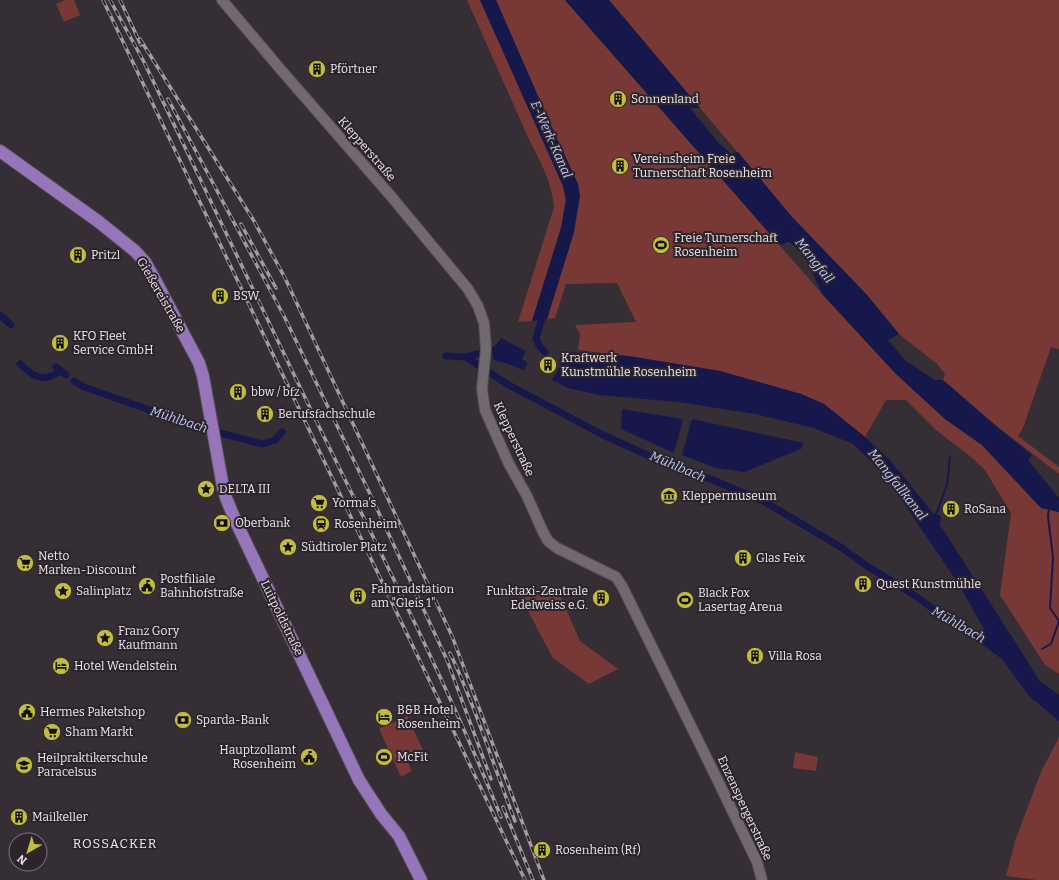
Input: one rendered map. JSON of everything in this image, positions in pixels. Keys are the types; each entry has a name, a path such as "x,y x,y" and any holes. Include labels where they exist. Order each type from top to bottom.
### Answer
{"main road":[{"name":"Gießereistraße","path":"0,151 111,231 135,251 145,262 199,363 206,386 221,478"},
{"name":"Luitpoldstraße","path":"221,478 226,498 236,522 348,756 358,780 366,793 399,836 421,880"}],"street":[{"name":"Klepperstraße","path":"222,0 390,195 468,289 478,306 484,323 486,348 482,396 485,410 509,464 528,496 548,540 557,548 616,577 622,586 702,748"},
{"name":"Enzenspergerstraße","path":"702,748 757,862 762,880"}],"shaded area":[{"path":"65,0 74,0 80,15 64,22 56,4"},
{"path":"467,0 480,0 563,186 566,200 561,228 532,321 518,322 554,207 553,197 544,170"},
{"path":"496,0 565,0 823,295 895,373 945,419 982,445 1041,508 1059,512 1059,674 1045,665 1000,595 1011,513 985,470 971,457 936,430 906,400 886,400 865,437 824,404 801,394 720,371 628,356 578,350 580,334 575,325 636,322 617,283 566,284 555,318 547,319 574,232 578,184"},
{"path":"609,0 1059,0 1059,349 1051,347 1023,428 1018,436 1059,467 1059,474 995,425 943,380 945,374 937,364 899,334 867,295 792,217"},
{"path":"559,593 580,641 618,669 589,684 553,658 520,596"},
{"path":"407,716 423,750 406,758 412,771 401,777 379,729"},
{"path":"1059,737 1059,880 1037,880 1006,876 1016,838 1041,772"},
{"path":"795,752 818,757 816,771 793,768"}],"water":[{"path":"480,0 496,0 578,184 580,196 574,232 547,319 532,321 561,228 566,200 563,186"},
{"name":"Mangfall","path":"565,0 609,0 700,108 690,108 717,141 731,154 738,152 792,217 867,295 899,334 888,340 906,361 935,380 943,380 1032,455 1028,460 1059,498 1059,512 1041,508 982,445 945,419 895,373 823,295 803,253 789,242 780,245"},
{"path":"501,338 526,351 522,359 528,363 524,370 493,360 493,349"},
{"name":"Mangfallkanal","path":"568,352 628,356 720,371 801,394 824,404 865,437 889,459 933,513 941,516 940,525 1039,680 1059,695 1059,721 1029,696 1002,659 974,639 985,631 958,583 884,474 853,444 814,428 755,414 678,402 599,395 568,388 552,380"},
{"path":"622,409 683,419 674,453 621,429"},
{"path":"692,419 804,443 801,449 744,472 716,468 682,455"}],"waterway":[{"name":"E-Werk-Kanal","path":"544,311 536,339 540,347 545,352"},
{"name":"Mühlbach","path":"0,315 11,325"},
{"path":"466,357 502,348"},
{"name":"Mühlbach","path":"446,356 466,357 507,384 603,435 667,464 708,478 765,502 842,548 867,566 911,593 960,628 986,640"},
{"name":"Mühlbach","path":"20,364 29,372 39,377 49,377 60,371"},
{"name":"Mühlbach","path":"56,367 66,375"},
{"name":"Mühlbach","path":"74,381 84,387 201,428 262,444 275,440 282,432"},
{"name":"Mangfallkanal","path":"935,517 947,485 950,456"},
{"path":"1042,649 1051,644 1059,621 1050,608 1053,557 1048,517 1049,508"}],"railway":[{"path":"103,0 525,880"},
{"path":"110,0 144,62 433,662 501,817"},
{"path":"120,0 141,45"},
{"path":"140,39 254,221 285,278 452,636 544,880"},
{"path":"168,99 284,316 372,498 447,660 491,779"},
{"path":"241,224 276,288"},
{"path":"450,653 476,715 515,821"},
{"path":"503,807 533,880"}],"place":[{"name":"Pförtner","path":"317,69"},
{"name":"Sonnenland","path":"618,99"},
{"name":"Vereinsheim Freie Turnerschaft Rosenheim","path":"620,166"},
{"name":"Freie Turnerschaft Rosenheim","path":"661,245"},
{"name":"Pritzl","path":"78,255"},
{"name":"BSW","path":"220,296"},
{"name":"KFO Fleet Service GmbH","path":"60,343"},
{"name":"Kraftwerk Kunstmühle Rosenheim","path":"548,365"},
{"name":"bbw / bfz","path":"238,392"},
{"name":"Berufsfachschule","path":"265,414"},
{"name":"DELTA III","path":"206,489"},
{"name":"Kleppermuseum","path":"669,496"},
{"name":"Yorma's","path":"319,503"},
{"name":"RoSana","path":"951,509"},
{"name":"Oberbank","path":"222,523"},
{"name":"Rosenheim","path":"321,524"},
{"name":"Südtiroler Platz","path":"288,547"},
{"name":"Glas Feix","path":"743,558"},
{"name":"Netto Marken-Discount","path":"25,563"},
{"name":"Quest Kunstmühle","path":"863,584"},
{"name":"Postfiliale Bahnhofstraße","path":"147,586"},
{"name":"Salinplatz","path":"63,591"},
{"name":"Fahrradstation am \"Gleis 1\"","path":"358,596"},
{"name":"Funktaxi-Zentrale Edelweiss e.G.","path":"601,598"},
{"name":"Black Fox Lasertag Arena","path":"685,600"},
{"name":"Franz Gory Kaufmann","path":"105,638"},
{"name":"Villa Rosa","path":"755,656"},
{"name":"Hotel Wendelstein","path":"61,666"},
{"name":"Hermes Paketshop","path":"27,712"},
{"name":"B&B Hotel Rosenheim","path":"384,717"},
{"name":"Sparda-Bank","path":"183,720"},
{"name":"Sham Markt","path":"52,732"},
{"name":"Hauptzollamt Rosenheim","path":"309,757"},
{"name":"McFit","path":"384,757"},
{"name":"Heilpraktikerschule Paracelsus","path":"24,765"},
{"name":"Mailkeller","path":"19,817"},
{"name":"Rosenheim (Rf)","path":"542,850"}],"district":[{"name":"ROSSACKER","path":"115,843"}]}
